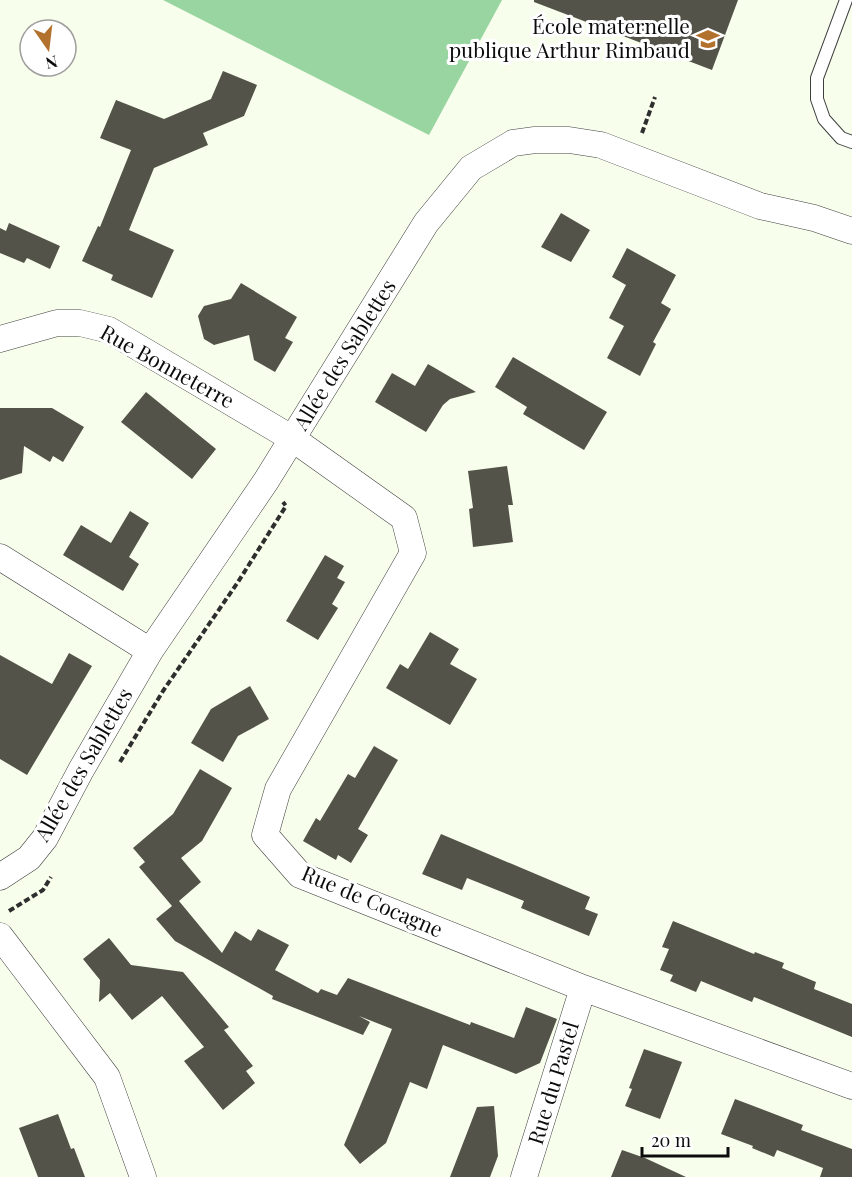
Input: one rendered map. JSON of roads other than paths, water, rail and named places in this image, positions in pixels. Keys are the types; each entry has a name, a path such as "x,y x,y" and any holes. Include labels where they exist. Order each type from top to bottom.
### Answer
{"street":[{"name":"Allée des Sablettes","path":"0,877 29,858 45,838 81,770 150,651 266,481 426,222 471,168 513,143 536,140 601,145 760,206 814,218 852,231"},
{"name":"Rue Bonneterre","path":"0,339 57,323 80,323 109,330 292,438"},
{"name":"Rue de Cocagne","path":"292,438 404,518 413,553 278,789 265,835 300,875 583,988 852,1086"},
{"path":"0,557 150,651"},
{"path":"0,936 107,1077 143,1177"},
{"name":"Rue du Pastel","path":"524,1177 583,988"}],"lane":[{"path":"846,0 817,78 817,99 824,119 841,138 852,142"}],"place":[{"name":"École maternelle publique Arthur Rimbaud","path":"708,39"}]}
